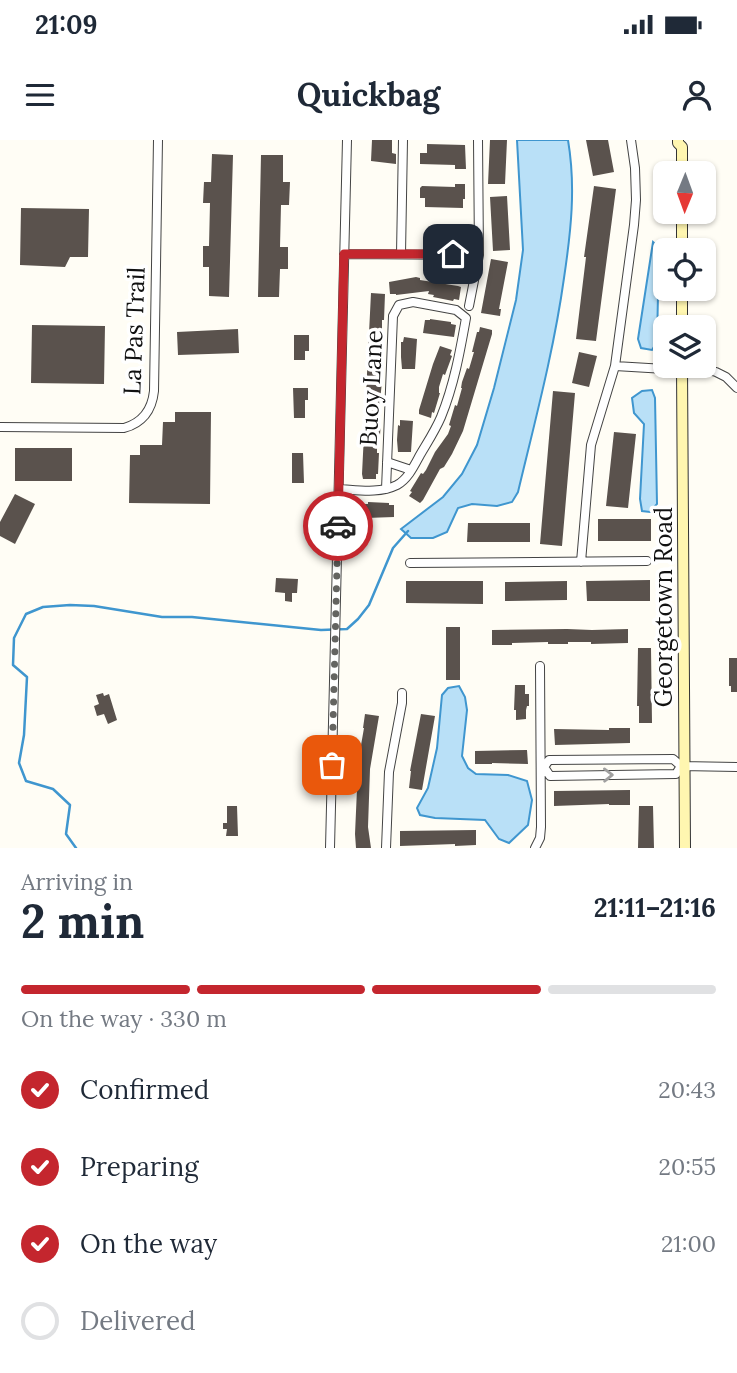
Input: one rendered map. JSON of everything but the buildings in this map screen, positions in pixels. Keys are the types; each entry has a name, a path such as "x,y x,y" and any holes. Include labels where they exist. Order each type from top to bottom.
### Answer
{"main road":[{"path":"681,161 682,142"},
{"name":"Georgetown Road","path":"682,378 685,848"}],"street":[{"name":"La Pas Trail","path":"0,427 124,428 138,422 148,412 154,391 158,140"},
{"path":"330,848 346,140"},
{"path":"401,254 403,140"},
{"path":"469,306 479,254 478,140"},
{"path":"581,562 591,445 615,366 635,218 635,167 631,140"},
{"path":"344,254 479,254"},
{"name":"Buoy Lane","path":"386,489 387,462 393,316 399,305 413,302 456,310 466,318 457,367 441,418 411,470 387,462"},
{"path":"615,366 653,367"},
{"path":"716,372 726,377 737,388"},
{"path":"339,489 386,489 399,484 411,470"},
{"path":"410,563 647,561"},
{"path":"535,848 541,831 540,666"},
{"path":"386,848 389,772 402,694"},
{"path":"542,767 549,760 673,759 683,766 737,766"},
{"path":"542,767 550,776 676,774 683,766"}],"water":[{"path":"517,140 568,140 572,192 569,243 560,305 518,492 512,502 497,506 472,504 458,508 447,532 433,538 411,538 401,529 443,497 462,474 477,445 494,388 516,300 523,250"},
{"path":"653,242 653,301 658,301 658,315 653,315 652,350 641,348 638,339"},
{"path":"652,390 655,398 657,504 650,512 642,511 640,499 644,424 634,413 632,398 642,391"},
{"path":"459,686 465,697 467,710 462,756 468,768 476,774 508,775 527,781 532,800 528,825 509,843 499,839 485,820 435,818 420,815 417,808 428,788 437,748 442,695 448,688"}],"waterway":[{"path":"76,848 66,834 70,805 53,789 26,781 19,763 24,735 27,677 13,665 14,638 26,614 43,607 94,606 162,617 192,617 321,630 347,629 369,605 393,548 408,531"}],"way so far":[{"path":"332,765 338,526"}],"route":[{"path":"338,526 344,254 453,254"}]}
